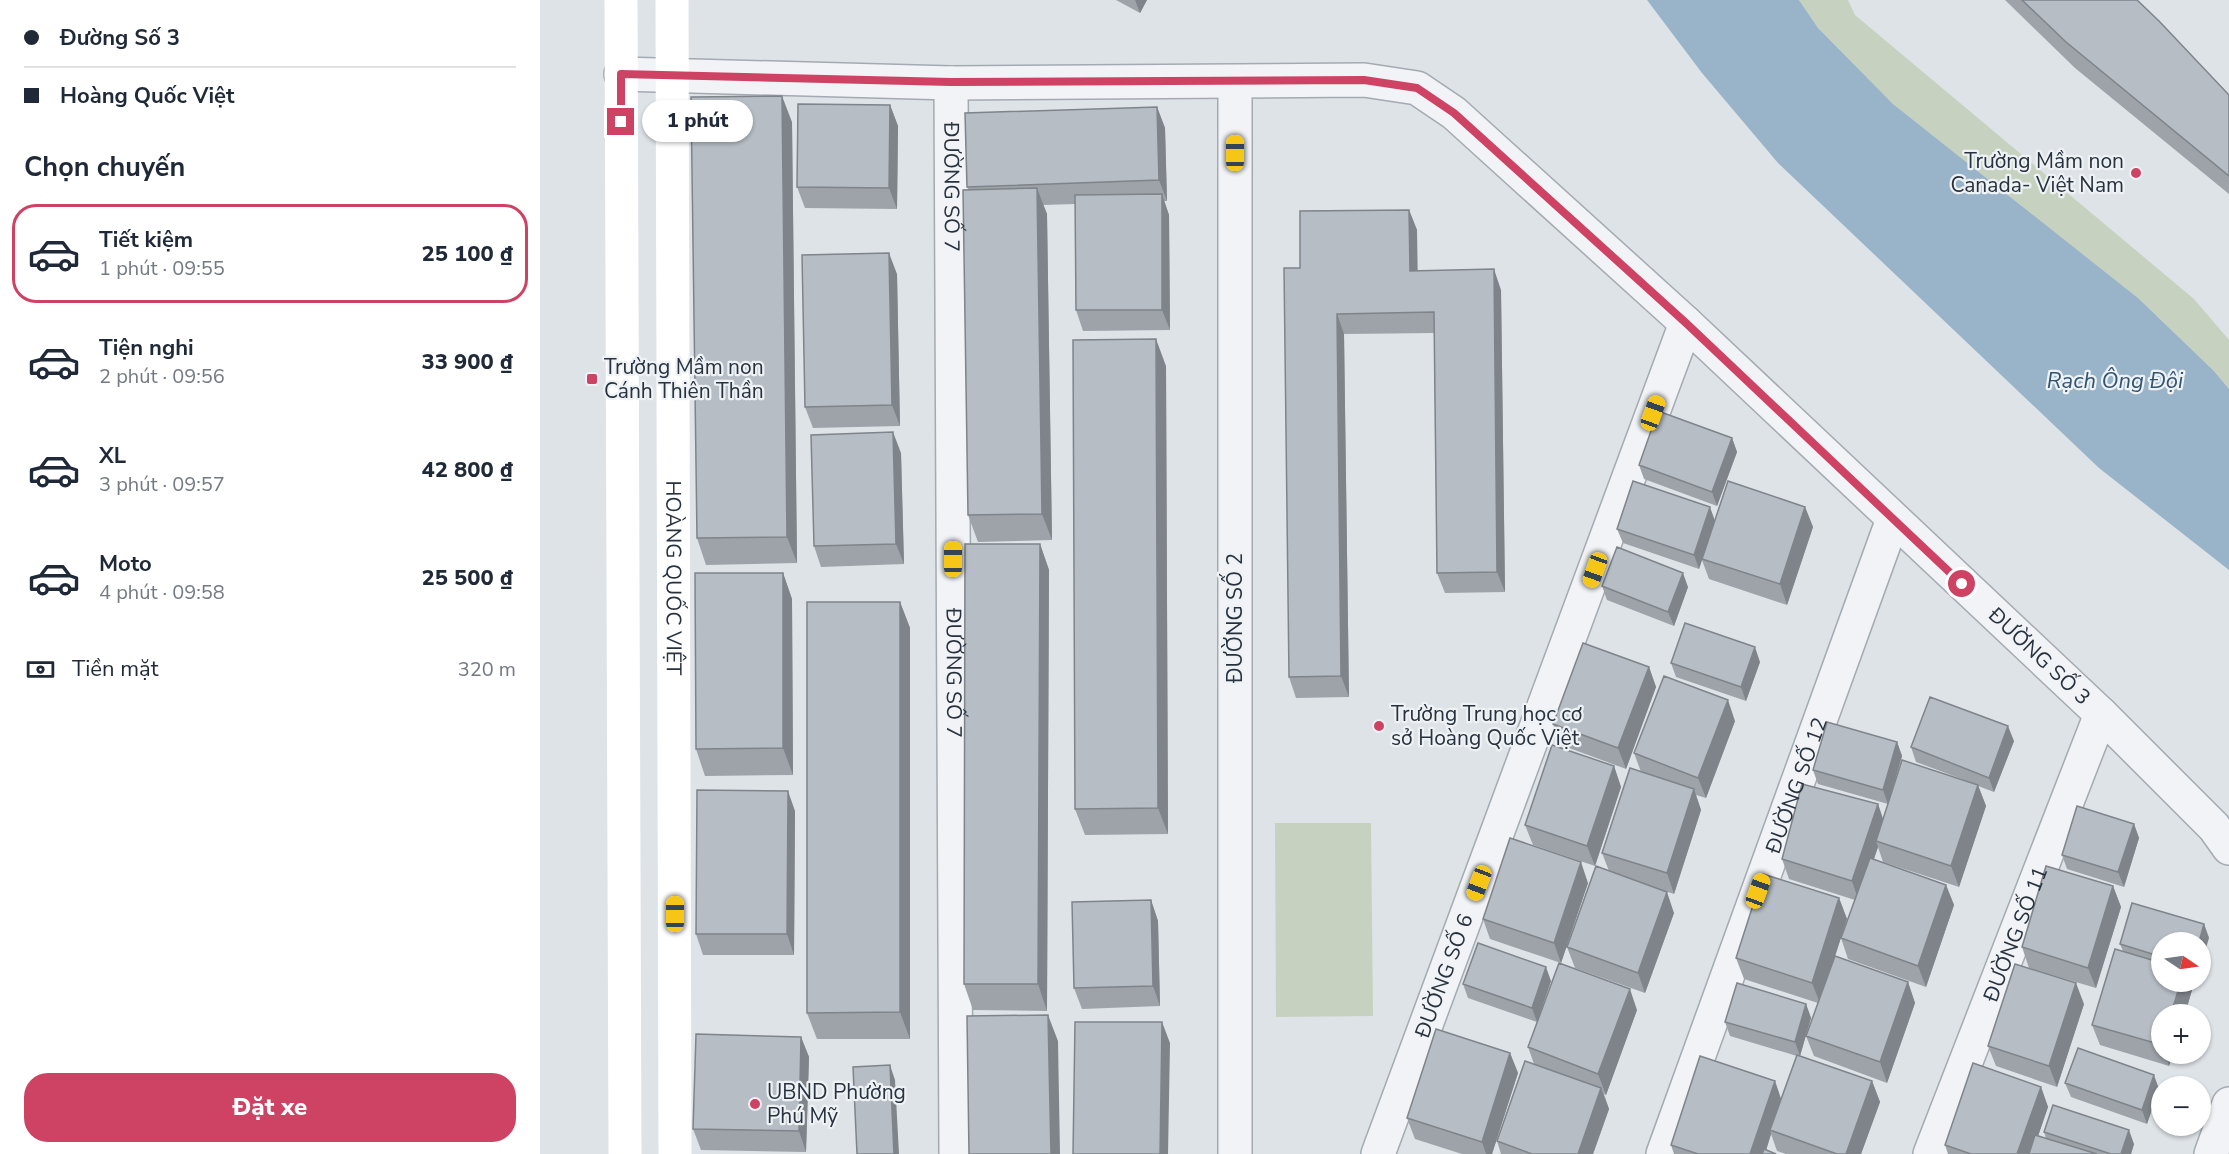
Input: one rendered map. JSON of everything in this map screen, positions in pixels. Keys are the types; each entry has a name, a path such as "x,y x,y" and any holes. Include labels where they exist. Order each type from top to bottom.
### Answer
{"main road":[{"path":"621,0 625,1154"},
{"name":"HOÀNG QUỐC VIỆT","path":"672,0 675,1154"}],"street":[{"name":"ĐƯỜNG SỐ 3","path":"621,74 951,82 1364,80 1417,88 1454,113 1686,323 2101,714 2214,827 2229,848"},
{"name":"ĐƯỜNG SỐ 7","path":"951,82 956,1154"},
{"name":"ĐƯỜNG SỐ 2","path":"1235,82 1240,1151"},
{"name":"ĐƯỜNG SỐ 6","path":"1380,1153 1686,323"},
{"name":"ĐƯỜNG SỐ 12","path":"1663,1154 1893,519"},
{"name":"ĐƯỜNG SỐ 11","path":"1930,1154 2101,714"},
{"path":"2211,1154 2229,1104"}],"green space":[{"path":"1799,0 1848,0 1855,15 2194,299 2229,340 2229,389 2214,371 2138,298 1893,104 1818,28"},
{"path":"1275,823 1371,823 1373,1016 1276,1017"}],"water":[{"name":"Rạch Ông Đội","path":"1647,0 1799,0 1818,28 1893,104 2138,298 2214,371 2229,389 2229,570 2099,468 1778,163 1702,73"}],"building":[{"path":"2022,0 2137,0 2229,95 2229,176 2066,42"},
{"path":"782,96 787,537 697,538 691,97"},
{"path":"798,104 890,105 889,188 797,187"},
{"path":"1157,107 1159,180 967,187 965,113"},
{"path":"1037,188 1042,514 968,515 963,190"},
{"path":"1162,194 1162,310 1076,310 1075,195"},
{"path":"1409,210 1410,271 1494,269 1497,572 1437,573 1434,312 1337,314 1341,676 1289,677 1284,268 1300,268 1300,211"},
{"path":"889,253 892,405 805,407 802,255"},
{"path":"1156,339 1158,808 1075,809 1073,340"},
{"path":"1658,411 1732,438 1712,492 1639,465"},
{"path":"893,432 896,544 814,546 811,435"},
{"path":"1633,481 1710,507 1694,555 1617,529"},
{"path":"1728,481 1805,507 1780,584 1702,559"},
{"path":"965,544 1040,544 1038,984 964,984"},
{"path":"1617,547 1683,573 1668,612 1602,586"},
{"path":"695,573 783,573 783,748 696,749"},
{"path":"807,602 900,602 900,1012 807,1013"},
{"path":"1685,623 1755,647 1741,687 1671,663"},
{"path":"1583,643 1649,667 1618,748 1553,724"},
{"path":"1664,676 1728,700 1698,778 1634,753"},
{"path":"1930,697 2008,726 1989,778 1911,747"},
{"path":"1827,722 1897,742 1883,790 1813,770"},
{"path":"1552,745 1614,766 1587,846 1525,825"},
{"path":"1902,760 1978,785 1951,866 1876,841"},
{"path":"1630,768 1694,789 1667,873 1602,853"},
{"path":"1802,784 1878,804 1852,881 1782,859"},
{"path":"697,790 788,791 787,934 696,934"},
{"path":"2077,806 2134,824 2118,872 2062,855"},
{"path":"1510,838 1581,862 1554,943 1483,919"},
{"path":"1870,858 1946,885 1918,966 1841,938"},
{"path":"1596,866 1667,892 1638,973 1567,947"},
{"path":"2046,866 2113,886 2088,968 2022,947"},
{"path":"1763,874 1839,898 1812,983 1736,958"},
{"path":"1151,900 1153,986 1074,988 1072,902"},
{"path":"2132,903 2204,924 2202,932 2151,932 2151,954 2120,944"},
{"path":"1478,943 1546,967 1532,1008 1463,984"},
{"path":"2115,949 2151,960 2151,992 2178,992 2174,1004 2151,1004 2151,1042 2092,1025"},
{"path":"1835,956 1908,982 1880,1062 1806,1036"},
{"path":"1559,963 1630,989 1598,1074 1528,1047"},
{"path":"2015,964 2076,983 2049,1066 1988,1046"},
{"path":"1737,983 1806,1004 1795,1042 1725,1022"},
{"path":"1048,1015 1051,1154 969,1154 967,1016"},
{"path":"1075,1022 1162,1022 1160,1154 1073,1154"},
{"path":"1436,1029 1510,1053 1482,1142 1407,1118"},
{"name":"UBND Phường Phú Mỹ","path":"696,1034 801,1037 799,1131 693,1129"},
{"path":"2078,1048 2154,1075 2151,1076 2151,1084 2142,1110 2065,1083"},
{"path":"1797,1055 1872,1081 1846,1154 1837,1154 1770,1130"},
{"path":"1700,1056 1775,1081 1750,1154 1698,1154 1671,1145"},
{"path":"1525,1061 1601,1088 1578,1154 1532,1154 1497,1141"},
{"path":"1973,1063 2041,1087 2017,1154 1971,1154 1945,1145"},
{"path":"890,1065 894,1154 857,1154 853,1067"},
{"path":"2053,1105 2129,1130 2121,1154 2111,1154 2044,1132"},
{"path":"2035,1135 2097,1154 2029,1154"},
{"path":"1764,1149 1776,1154 1762,1154"}],"place":[{"name":"Trường Mầm non Canada- Việt Nam","path":"2136,173"},
{"name":"Trường Mầm non Cánh Thiên Thần","path":"592,379"},
{"name":"Trường Trung học cơ sở Hoàng Quốc Việt","path":"1379,726"},
{"name":"UBND Phường Phú Mỹ","path":"755,1104"}],"route":[{"path":"621,122 621,74 951,82 1364,80 1417,88 1454,113 1686,323 1962,584"}]}
